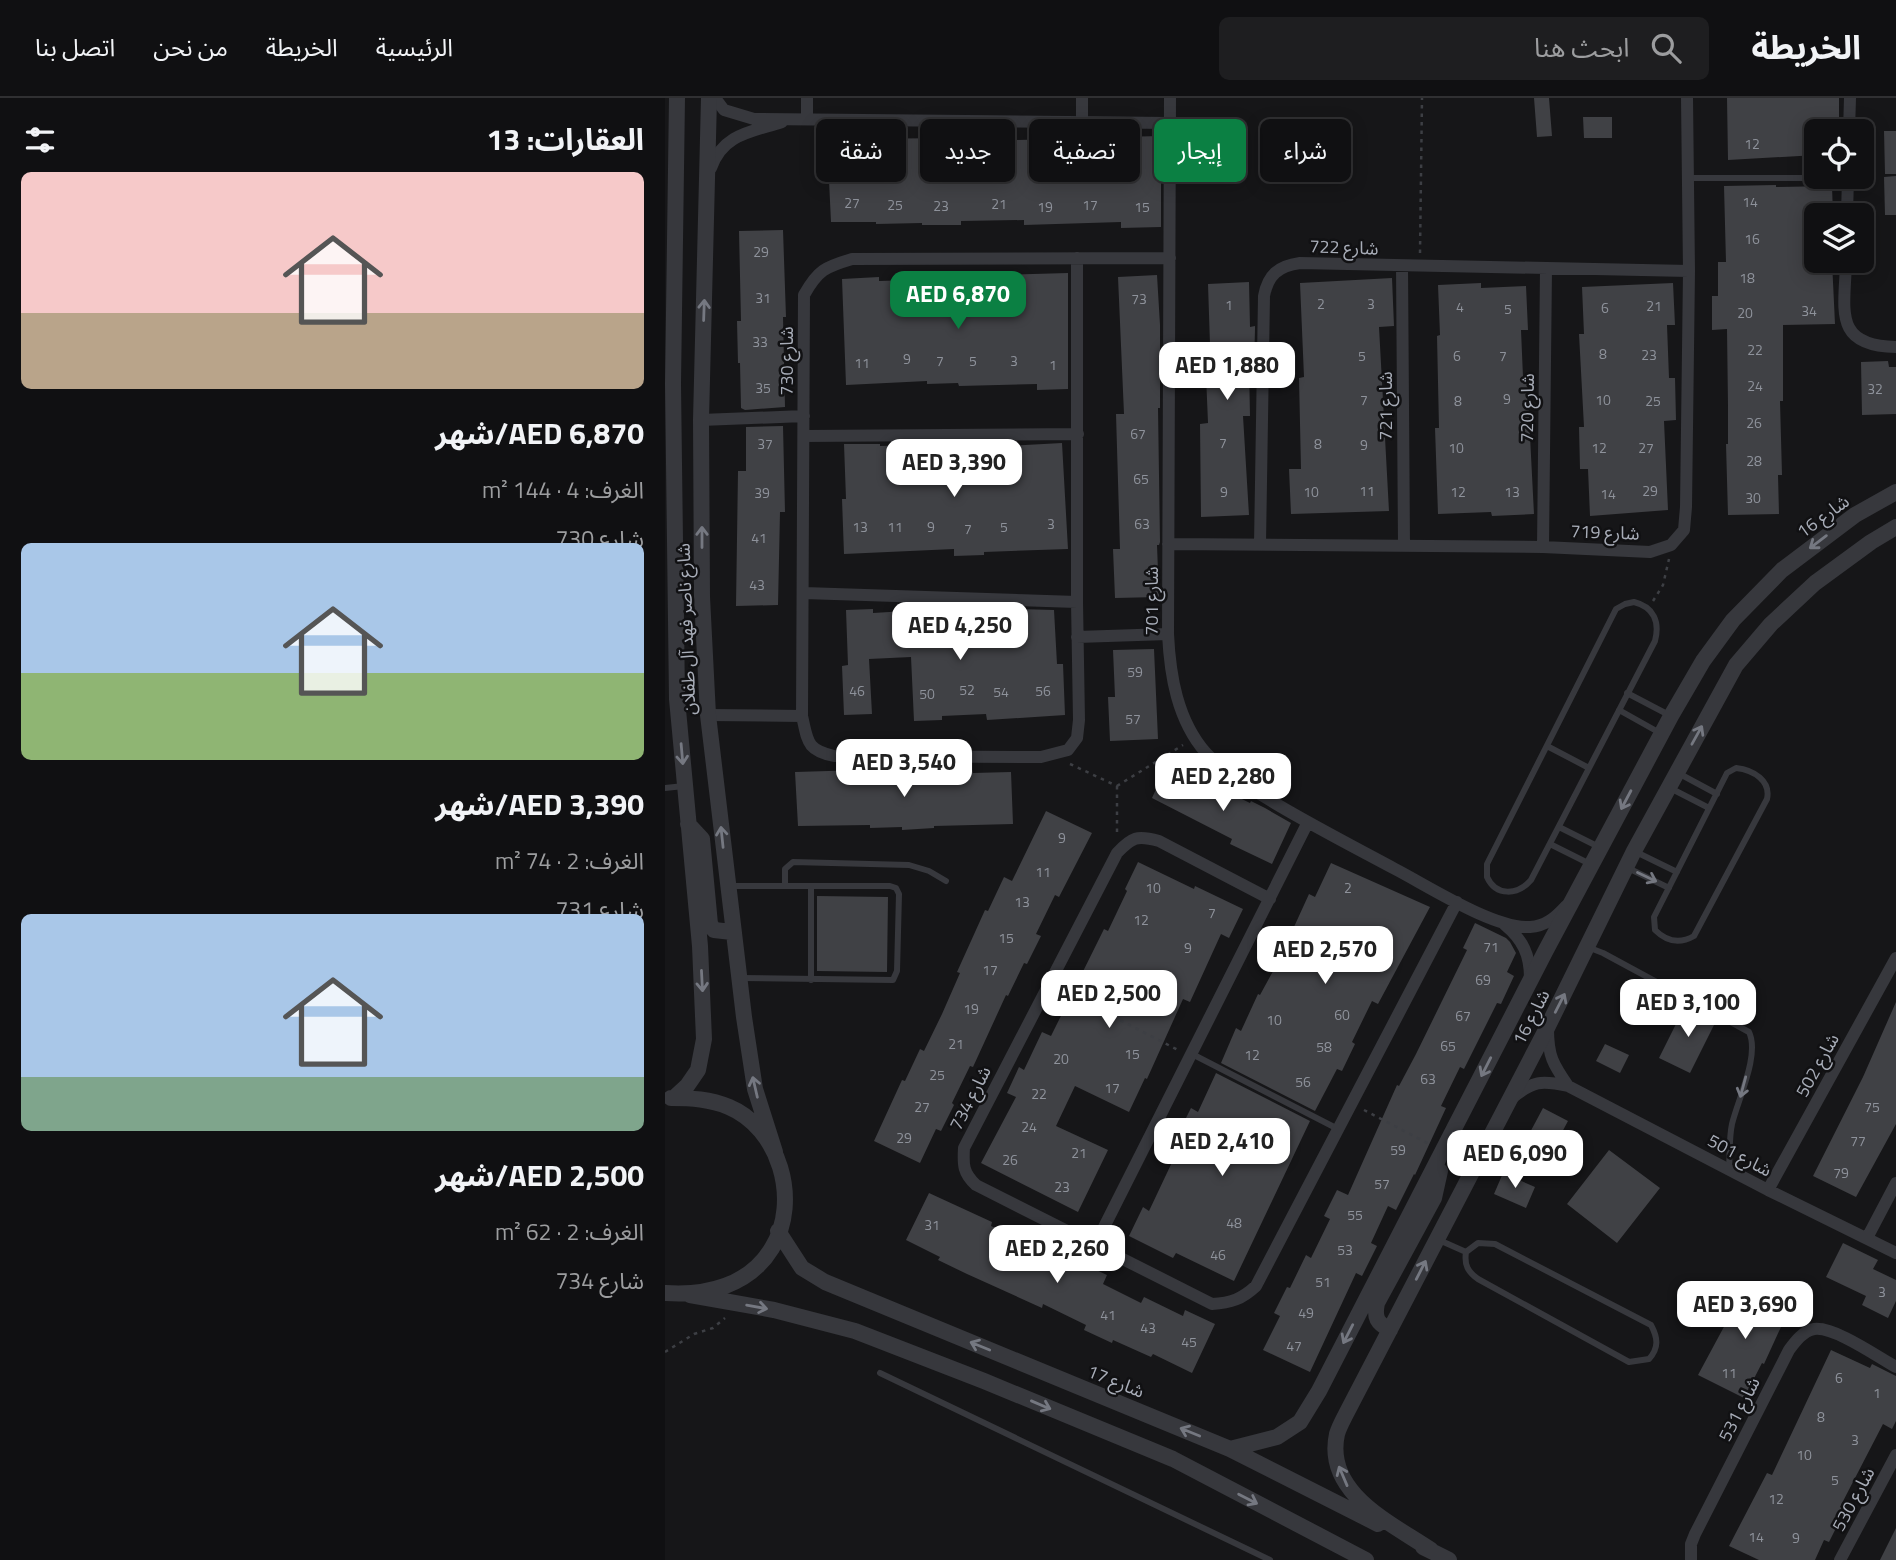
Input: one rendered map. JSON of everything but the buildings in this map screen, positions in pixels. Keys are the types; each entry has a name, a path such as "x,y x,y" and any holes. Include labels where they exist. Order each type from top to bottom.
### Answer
{"street":[{"name":"شارع ناصر فهد آل طفلان","path":"669,1098 687,1086 698,1070 704,1039 700,946 685,786 672,714 674,604 669,378 677,98"},
{"name":"شارع ناصر فهد آل طفلان","path":"709,98 701,420 702,597 708,715 732,932 755,1089 785,1184 783,1217 778,1231"},
{"path":"715,98 724,110 754,118 1029,122"},
{"path":"802,118 807,98"},
{"path":"1081,119 1082,98"},
{"name":"شارع 701","path":"1170,98 1170,119"},
{"path":"1671,545 1685,530 1689,271 1688,98"},
{"path":"1849,119 1850,98"},
{"path":"709,176 715,155 725,143 741,134 802,118"},
{"name":"شارع 701","path":"1170,182 1168,634 1170,669 1178,700 1195,738 1225,771 1308,822 1457,902 1502,922 1531,927 1547,923 1558,915 1575,895"},
{"path":"1050,755 1068,750 1076,738 1079,720 1077,258"},
{"name":"شارع 730","path":"1050,755 834,756 818,752 809,744 802,716 804,295 814,277 828,266 852,259 1170,258"},
{"name":"شارع 722","path":"1260,544 1264,296 1267,280 1286,265 1300,263 1689,271"},
{"name":"شارع 721","path":"1402,266 1404,545"},
{"name":"شارع 720","path":"1543,547 1546,269"},
{"path":"1846,273 1845,316 1849,330 1859,341 1878,347 1896,347"},
{"path":"701,420 804,416"},
{"path":"804,436 1078,434"},
{"name":"شارع 16","path":"1230,1449 1277,1437 1300,1422 1325,1380 1575,895 1703,661 1733,620 1783,570 1855,515 1896,492"},
{"name":"شارع 16","path":"1431,1550 1355,1498 1343,1480 1336,1458 1337,1434 1548,1026 1634,851 1736,665 1772,624 1815,583 1896,527"},
{"name":"شارع 719","path":"1168,544 1543,547 1650,552 1671,545"},
{"path":"804,593 1077,602"},
{"path":"1077,637 1168,634"},
{"path":"708,715 802,716"},
{"path":"1095,1245 1308,822"},
{"path":"688,824 702,839 710,924 714,930 732,932"},
{"path":"1117,853 1130,840 1144,837 1159,841 1270,899"},
{"name":"شارع 734","path":"1117,853 964,1148 965,1175 976,1185 1212,1304 1231,1303 1247,1295 1256,1286 1457,902"},
{"name":"شارع 701","path":"1502,922 1516,934 1524,946 1530,963 1529,983"},
{"name":"شارع 502","path":"1768,1190 1896,958"},
{"path":"1548,1026 1549,1052 1568,1086"},
{"name":"شارع 501","path":"1510,1100 1537,1082 1568,1086 1896,1253"},
{"path":"669,1098 698,1098 730,1107 757,1125 775,1152"},
{"path":"1390,1330 1378,1323 1375,1314 1377,1303 1434,1198 1444,1150"},
{"path":"1867,1238 1896,1183"},
{"path":"674,1295 722,1289 750,1272 772,1248 778,1231"},
{"name":"شارع 17","path":"778,1231 801,1268 825,1282 1230,1449 1449,1560"},
{"path":"674,1295 774,1310 855,1331 1173,1460 1366,1560"},
{"name":"شارع 531","path":"1691,1560 1691,1544 1695,1534 1789,1350 1800,1336 1814,1329 1828,1331 1896,1367"},
{"name":"شارع 530","path":"1840,1560 1896,1455"}],"lane":[{"path":"1688,178 1804,177"},
{"path":"1634,603 1649,608 1655,616 1657,632 1627,693 1531,880 1518,892 1503,890 1489,882 1487,864 1616,609 1634,603"},
{"path":"1627,693 1671,716"},
{"path":"1619,710 1661,734"},
{"path":"1547,746 1589,768"},
{"path":"1736,768 1747,770 1763,779 1768,794 1694,936 1670,941 1655,930 1654,917 1717,794 1727,773 1736,768"},
{"path":"1676,772 1717,794"},
{"path":"665,788 685,786"},
{"path":"1668,787 1709,808"},
{"path":"1559,827 1601,848"},
{"path":"1550,844 1592,865"},
{"path":"1634,851 1677,872"},
{"path":"785,886 785,869 793,862 909,864 929,870 946,881"},
{"path":"1626,867 1669,888"},
{"path":"727,886 890,886 896,888 899,898 895,978 891,981 739,978"},
{"path":"811,886 811,979"},
{"path":"1588,947 1749,1032 1753,1045 1733,1121 1729,1168"},
{"path":"1191,1055 1338,1129"},
{"path":"1437,1239 1466,1252"},
{"path":"1478,1243 1495,1244 1650,1325 1656,1337 1655,1352 1644,1361 1629,1362 1478,1279 1467,1268 1466,1252 1478,1243"},
{"path":"880,1373 1269,1560"}],"path":[{"path":"1419,267 1422,98"},
{"path":"1649,608 1663,585 1671,545"},
{"path":"1117,786 1195,738"},
{"path":"1050,755 1117,786"},
{"path":"1117,786 1117,853"},
{"path":"1049,984 1191,1055"},
{"path":"1351,1104 1444,1150"},
{"path":"665,1352 694,1334 713,1328 742,1304"}]}
